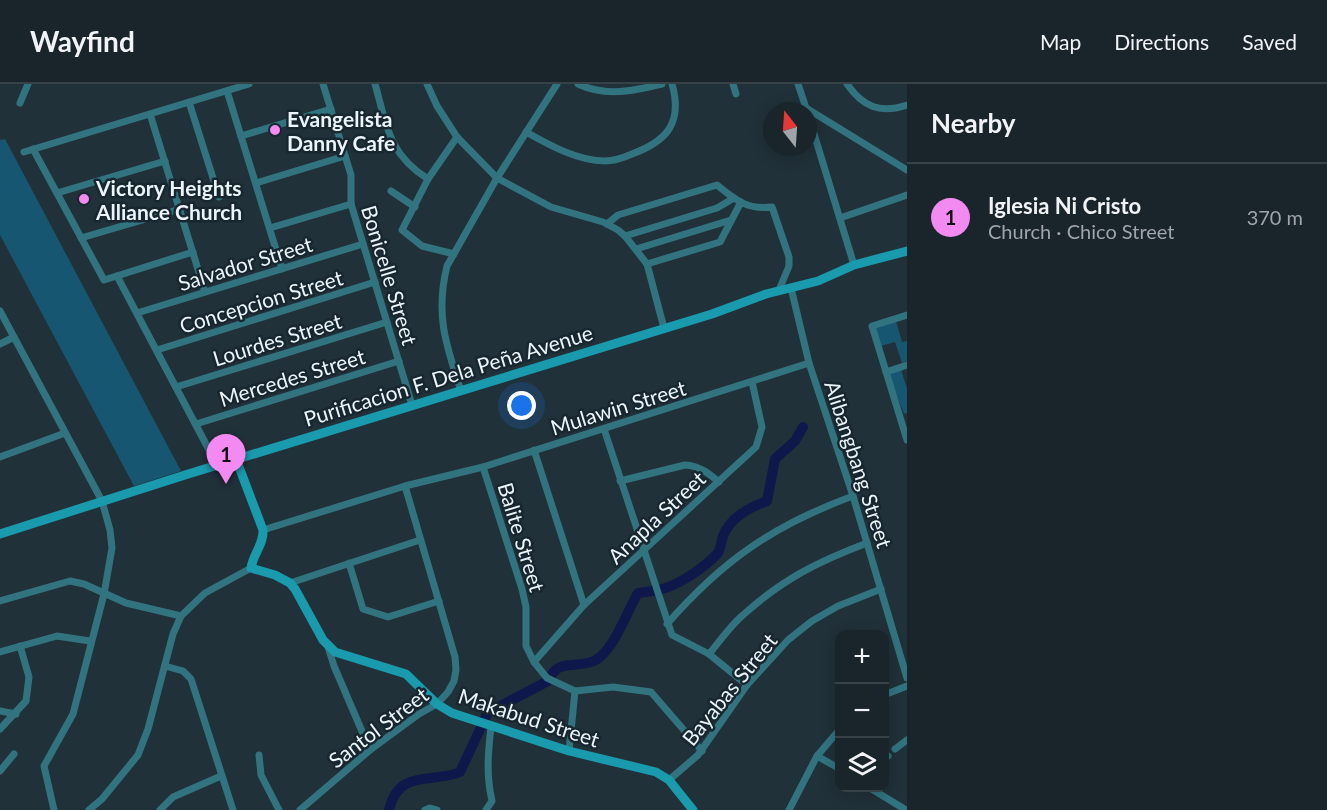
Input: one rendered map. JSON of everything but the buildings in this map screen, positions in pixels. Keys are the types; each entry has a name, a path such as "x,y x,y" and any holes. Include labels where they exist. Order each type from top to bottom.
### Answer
{"street":[{"path":"20,103 28,84"},
{"path":"24,152 249,84"},
{"name":"Bonicelle Street","path":"323,84 352,180 351,204 412,405"},
{"path":"375,84 390,137 398,152 407,164 428,178"},
{"path":"427,84 437,106 457,137 497,178 551,207 607,224 625,236 648,264 664,328"},
{"path":"461,391 441,319 447,266 497,178 557,84"},
{"path":"578,84 593,91 624,92 662,84"},
{"path":"526,132 568,153 604,161 618,159 657,143 666,135 677,108 672,84"},
{"path":"733,84 736,94"},
{"path":"798,84 804,102"},
{"path":"847,84 863,102 877,109 893,110 907,105"},
{"path":"227,91 282,269"},
{"path":"189,102 219,197"},
{"path":"241,136 331,109"},
{"path":"150,114 205,292"},
{"path":"817,117 907,170"},
{"path":"454,254 422,246 402,230 428,178 457,137"},
{"path":"817,143 854,265"},
{"path":"33,149 104,280 193,252"},
{"path":"256,183 345,156"},
{"path":"57,193 165,161"},
{"path":"607,224 618,215 717,185 737,200 759,208 772,207 789,257 789,266 779,290"},
{"path":"391,191 415,207"},
{"path":"840,218 907,195"},
{"path":"648,264 720,242 731,220 737,200"},
{"path":"625,236 737,200"},
{"path":"270,228 351,204"},
{"path":"81,238 180,209"},
{"path":"636,249 731,220"},
{"name":"Salvador Street","path":"137,313 363,244"},
{"name":"Purificacion F. Dela Peña Avenue","path":"0,534 664,328 779,290 818,281 854,265 907,251"},
{"path":"117,276 217,465"},
{"name":"Concepcion Street","path":"157,350 375,282"},
{"name":"Alibangbang Street","path":"791,288 809,363 853,496 907,678"},
{"path":"0,311 102,501 112,549 104,594 73,714 44,766 54,810"},
{"path":"907,315 872,326 886,372 904,417 907,440"},
{"name":"Lourdes Street","path":"176,387 387,322"},
{"path":"0,344 14,337"},
{"name":"Mercedes Street","path":"196,424 399,361"},
{"name":"Mulawin Street","path":"263,530 405,486 483,466 604,429 809,363"},
{"path":"886,372 907,365"},
{"name":"Anapla Street","path":"534,662 584,605 756,447 762,427 752,382"},
{"path":"604,429 672,635 709,654 747,685"},
{"path":"1,456 65,433"},
{"path":"534,450 584,605"},
{"path":"236,459 263,530 263,538 254,555 251,568"},
{"path":"620,481 685,465 694,465 706,471 718,482"},
{"name":"Balite Street","path":"483,466 524,598 526,607 525,646 547,678 575,691"},
{"name":"Santol Street","path":"300,810 370,750 419,714 437,704 448,692 456,670 455,657 405,486"},
{"path":"667,624 706,582 750,546 809,513 853,496"},
{"path":"290,583 420,540"},
{"path":"709,654 741,616 779,585 821,560 867,543"},
{"path":"349,563 363,609 388,616 439,601"},
{"path":"89,810 102,799 138,755 148,729 173,634 181,616 205,593 251,568 275,574 296,589 318,633 328,647 370,750"},
{"path":"0,601 70,581 84,584 126,603 181,616"},
{"name":"Bayabas Street","path":"669,780 702,751 747,685 788,640 812,621 838,606 881,589"},
{"path":"0,652 57,636 90,641"},
{"path":"0,729 26,701 29,677 20,646"},
{"name":"Makabud Street","path":"328,647 343,656 406,674 437,704 452,713 569,751 656,772 669,780 693,810"},
{"path":"165,666 183,671 191,679 233,810"},
{"path":"889,693 907,686"},
{"path":"569,751 575,691 613,687 651,692 702,751"},
{"path":"0,711 16,714"},
{"path":"486,810 492,801 487,780 491,727"},
{"path":"789,810 818,756 835,735"},
{"path":"895,749 907,740"},
{"path":"0,771 14,754"},
{"path":"259,755 261,775 279,810"},
{"path":"818,756 835,766"},
{"path":"160,810 173,797 221,776"},
{"path":"877,792 906,810"},
{"path":"425,810 429,808 437,810"}],"shaded area":[{"path":"5,139 181,471 134,486 0,235 0,140"},
{"path":"896,321 902,342 907,341 907,361 902,363 895,342 881,346 875,327"},
{"path":"901,369 907,389 907,413 904,414 888,373"}],"waterway":[{"path":"662,589 684,580 712,559 718,552 730,524 747,510 767,501 775,459 795,441 803,427"},
{"path":"550,678 558,668 596,660 609,647 638,593 653,591"},
{"path":"484,721 487,713 548,681"},
{"path":"389,810 400,788 408,783 460,772 482,725"}],"place":[{"name":"Evangelista Danny Cafe","path":"275,130"},
{"name":"Victory Heights Alliance Church","path":"84,199"},
{"name":"Iglesia Ni Cristo","path":"226,484"}]}
